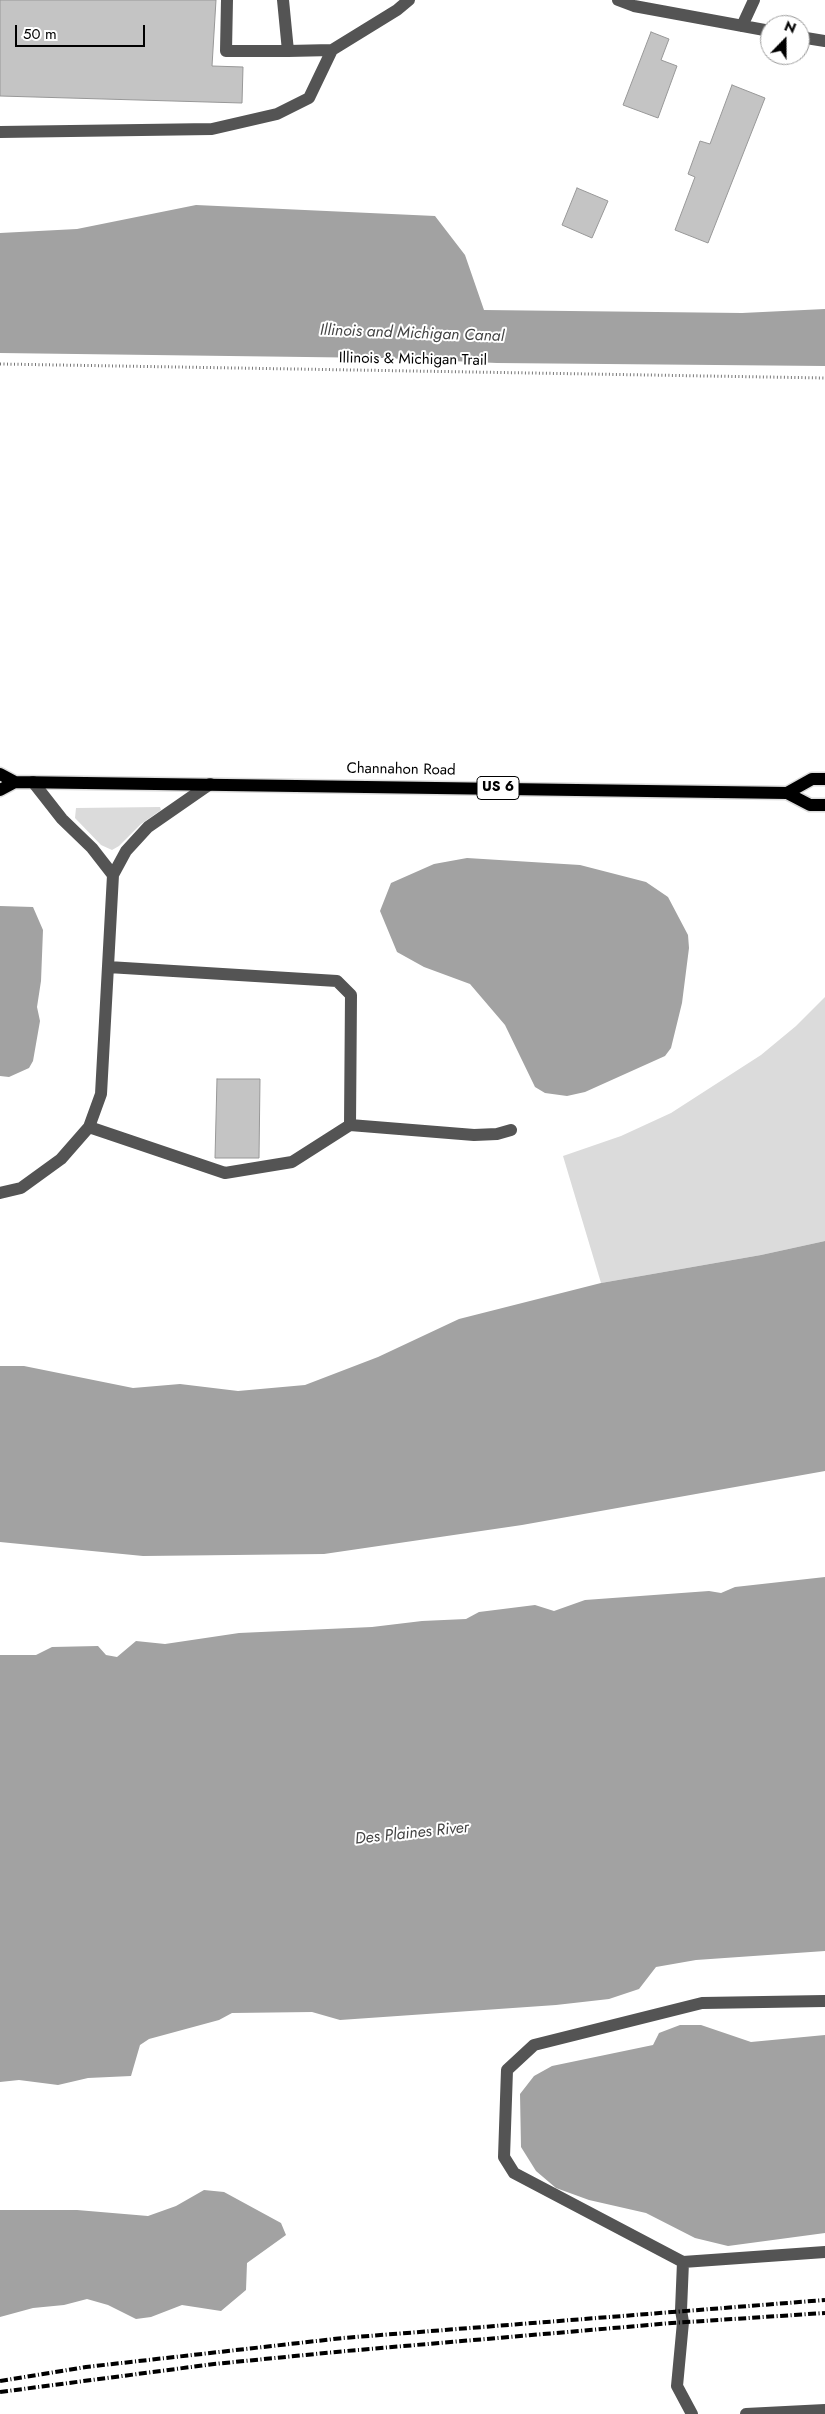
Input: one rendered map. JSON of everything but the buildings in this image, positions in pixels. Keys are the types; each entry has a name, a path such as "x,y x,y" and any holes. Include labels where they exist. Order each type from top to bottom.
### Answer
{"main road":[{"name":"Channahon Road","path":"0,774 15,782 787,793 810,805 825,805"},
{"path":"787,793 812,779 825,779"},
{"name":"Channahon Road","path":"0,790 15,782"}],"street":[{"path":"227,0 226,51 332,50"},
{"path":"283,0 288,50"},
{"path":"0,132 212,128 277,114 309,98 332,50 409,0"},
{"path":"618,0 634,6 760,29"},
{"path":"742,26 754,0"},
{"path":"810,39 825,41"},
{"path":"33,782 62,818 92,848 113,875"},
{"path":"0,1193 21,1188 61,1159 89,1127 101,1094 113,875 126,851 148,826 210,784"},
{"path":"108,967 337,981 351,995 350,1125"},
{"path":"89,1127 225,1174 292,1162 350,1125 474,1135 497,1134 511,1130"},
{"path":"825,2001 702,2004 534,2044 506,2070 504,2157 514,2173 683,2262 825,2252"},
{"path":"683,2262 681,2310 683,2322 677,2386 692,2414"},
{"path":"746,2414 825,2410"}],"path":[{"name":"Illinois & Michigan Trail","path":"0,364 825,378"}],"shaded area":[{"path":"160,807 161,810 141,824 119,846 112,850 101,845 75,818 76,808"},
{"path":"825,997 825,1241 761,1255 601,1283 563,1156 621,1136 671,1113 761,1055 796,1026"}],"water":[{"name":"Illinois and Michigan Canal","path":"196,205 435,216 465,255 484,310 742,313 825,309 825,366 497,363 382,358 0,353 0,233 77,229"},
{"path":"467,858 580,865 646,882 668,897 688,935 689,948 682,1003 671,1048 665,1056 585,1092 567,1096 545,1093 535,1087 505,1025 470,984 424,967 397,952 380,911 391,883 434,864"},
{"path":"0,906 33,907 43,930 41,981 37,1007 40,1021 33,1061 29,1068 9,1077 0,1076"},
{"path":"825,1241 825,1471 522,1525 324,1554 143,1556 0,1542 0,1366 24,1366 133,1388 180,1384 238,1391 305,1385 378,1357 459,1319 601,1283 761,1255"},
{"name":"Des Plaines River","path":"825,1577 825,1951 696,1960 656,1967 639,1989 609,1999 556,2005 340,2020 312,2012 232,2013 219,2020 149,2039 140,2045 131,2076 88,2078 58,2085 19,2080 0,2082 0,1655 36,1655 52,1647 98,1646 106,1655 117,1657 136,1641 165,1644 239,1633 372,1627 422,1621 466,1619 479,1612 535,1605 554,1611 585,1600 709,1591 721,1593 735,1587"},
{"path":"680,2025 701,2025 751,2042 825,2035 825,2233 728,2246 695,2238 646,2213 589,2200 556,2188 536,2171 521,2147 520,2094 534,2076 552,2066 653,2045 659,2033"},
{"path":"204,2190 224,2192 281,2223 286,2235 247,2263 246,2290 221,2311 182,2305 151,2317 136,2319 108,2305 87,2299 64,2305 33,2308 0,2317 0,2210 77,2210 148,2216 176,2206"}],"railway":[{"path":"0,2381 86,2367 343,2338 825,2300"},
{"path":"0,2392 214,2364 346,2351 672,2323 825,2313"}]}
